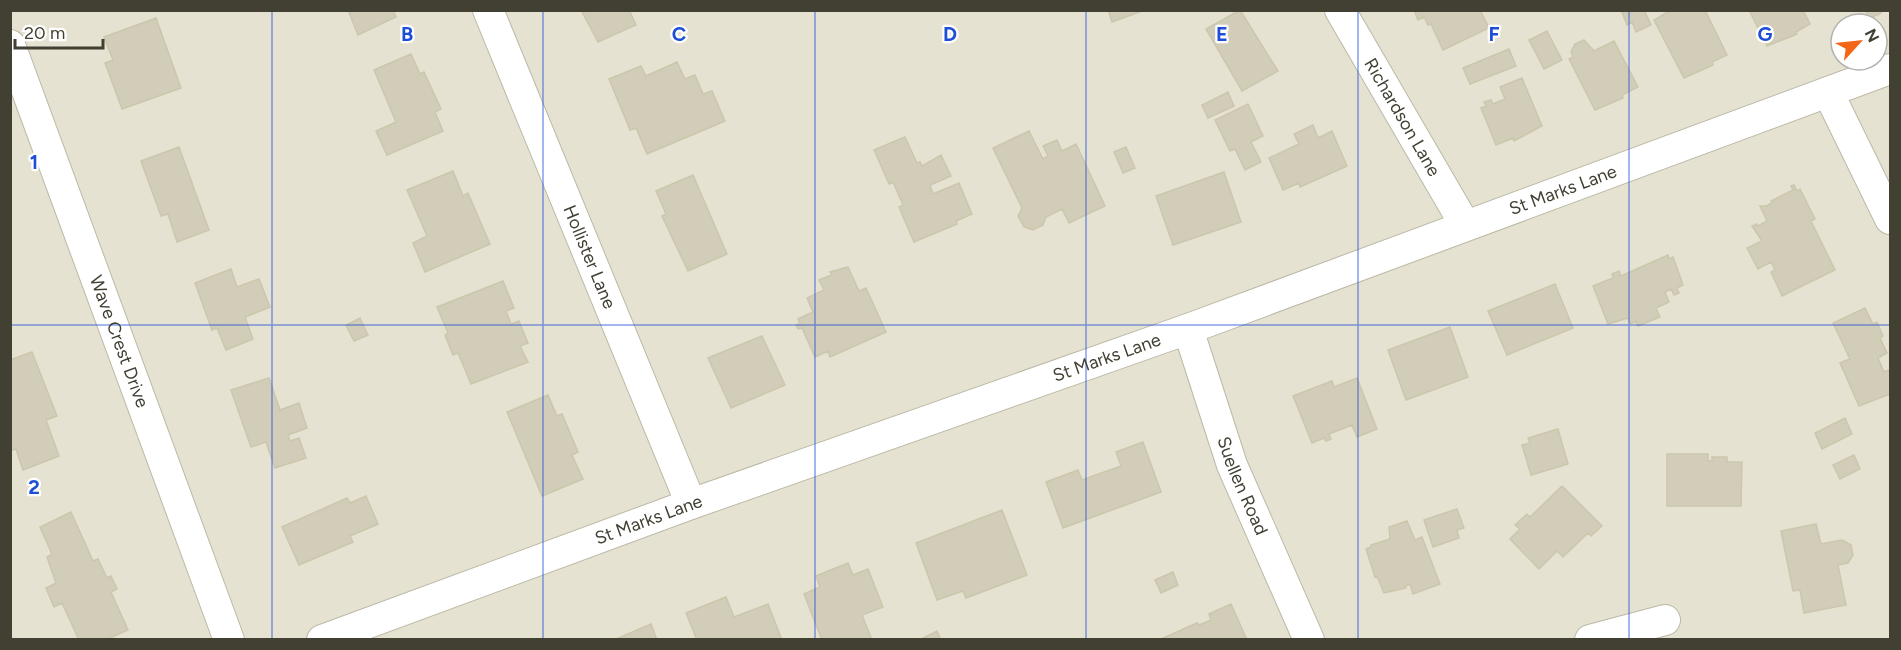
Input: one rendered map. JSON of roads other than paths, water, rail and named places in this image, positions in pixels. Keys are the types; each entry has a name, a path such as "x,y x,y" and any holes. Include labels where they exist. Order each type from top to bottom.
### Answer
{"street":[{"name":"Hollister Lane","path":"488,10 691,504"},
{"name":"Richardson Lane","path":"1340,10 1465,225"},
{"name":"Wave Crest Drive","path":"10,45 230,639"},
{"name":"St Marks Lane","path":"322,639 386,628 691,504 1188,329 1890,69"},
{"path":"1828,92 1890,219"},
{"name":"Suellen Road","path":"1188,329 1232,465 1309,639"},
{"path":"1590,639 1665,620"}]}
